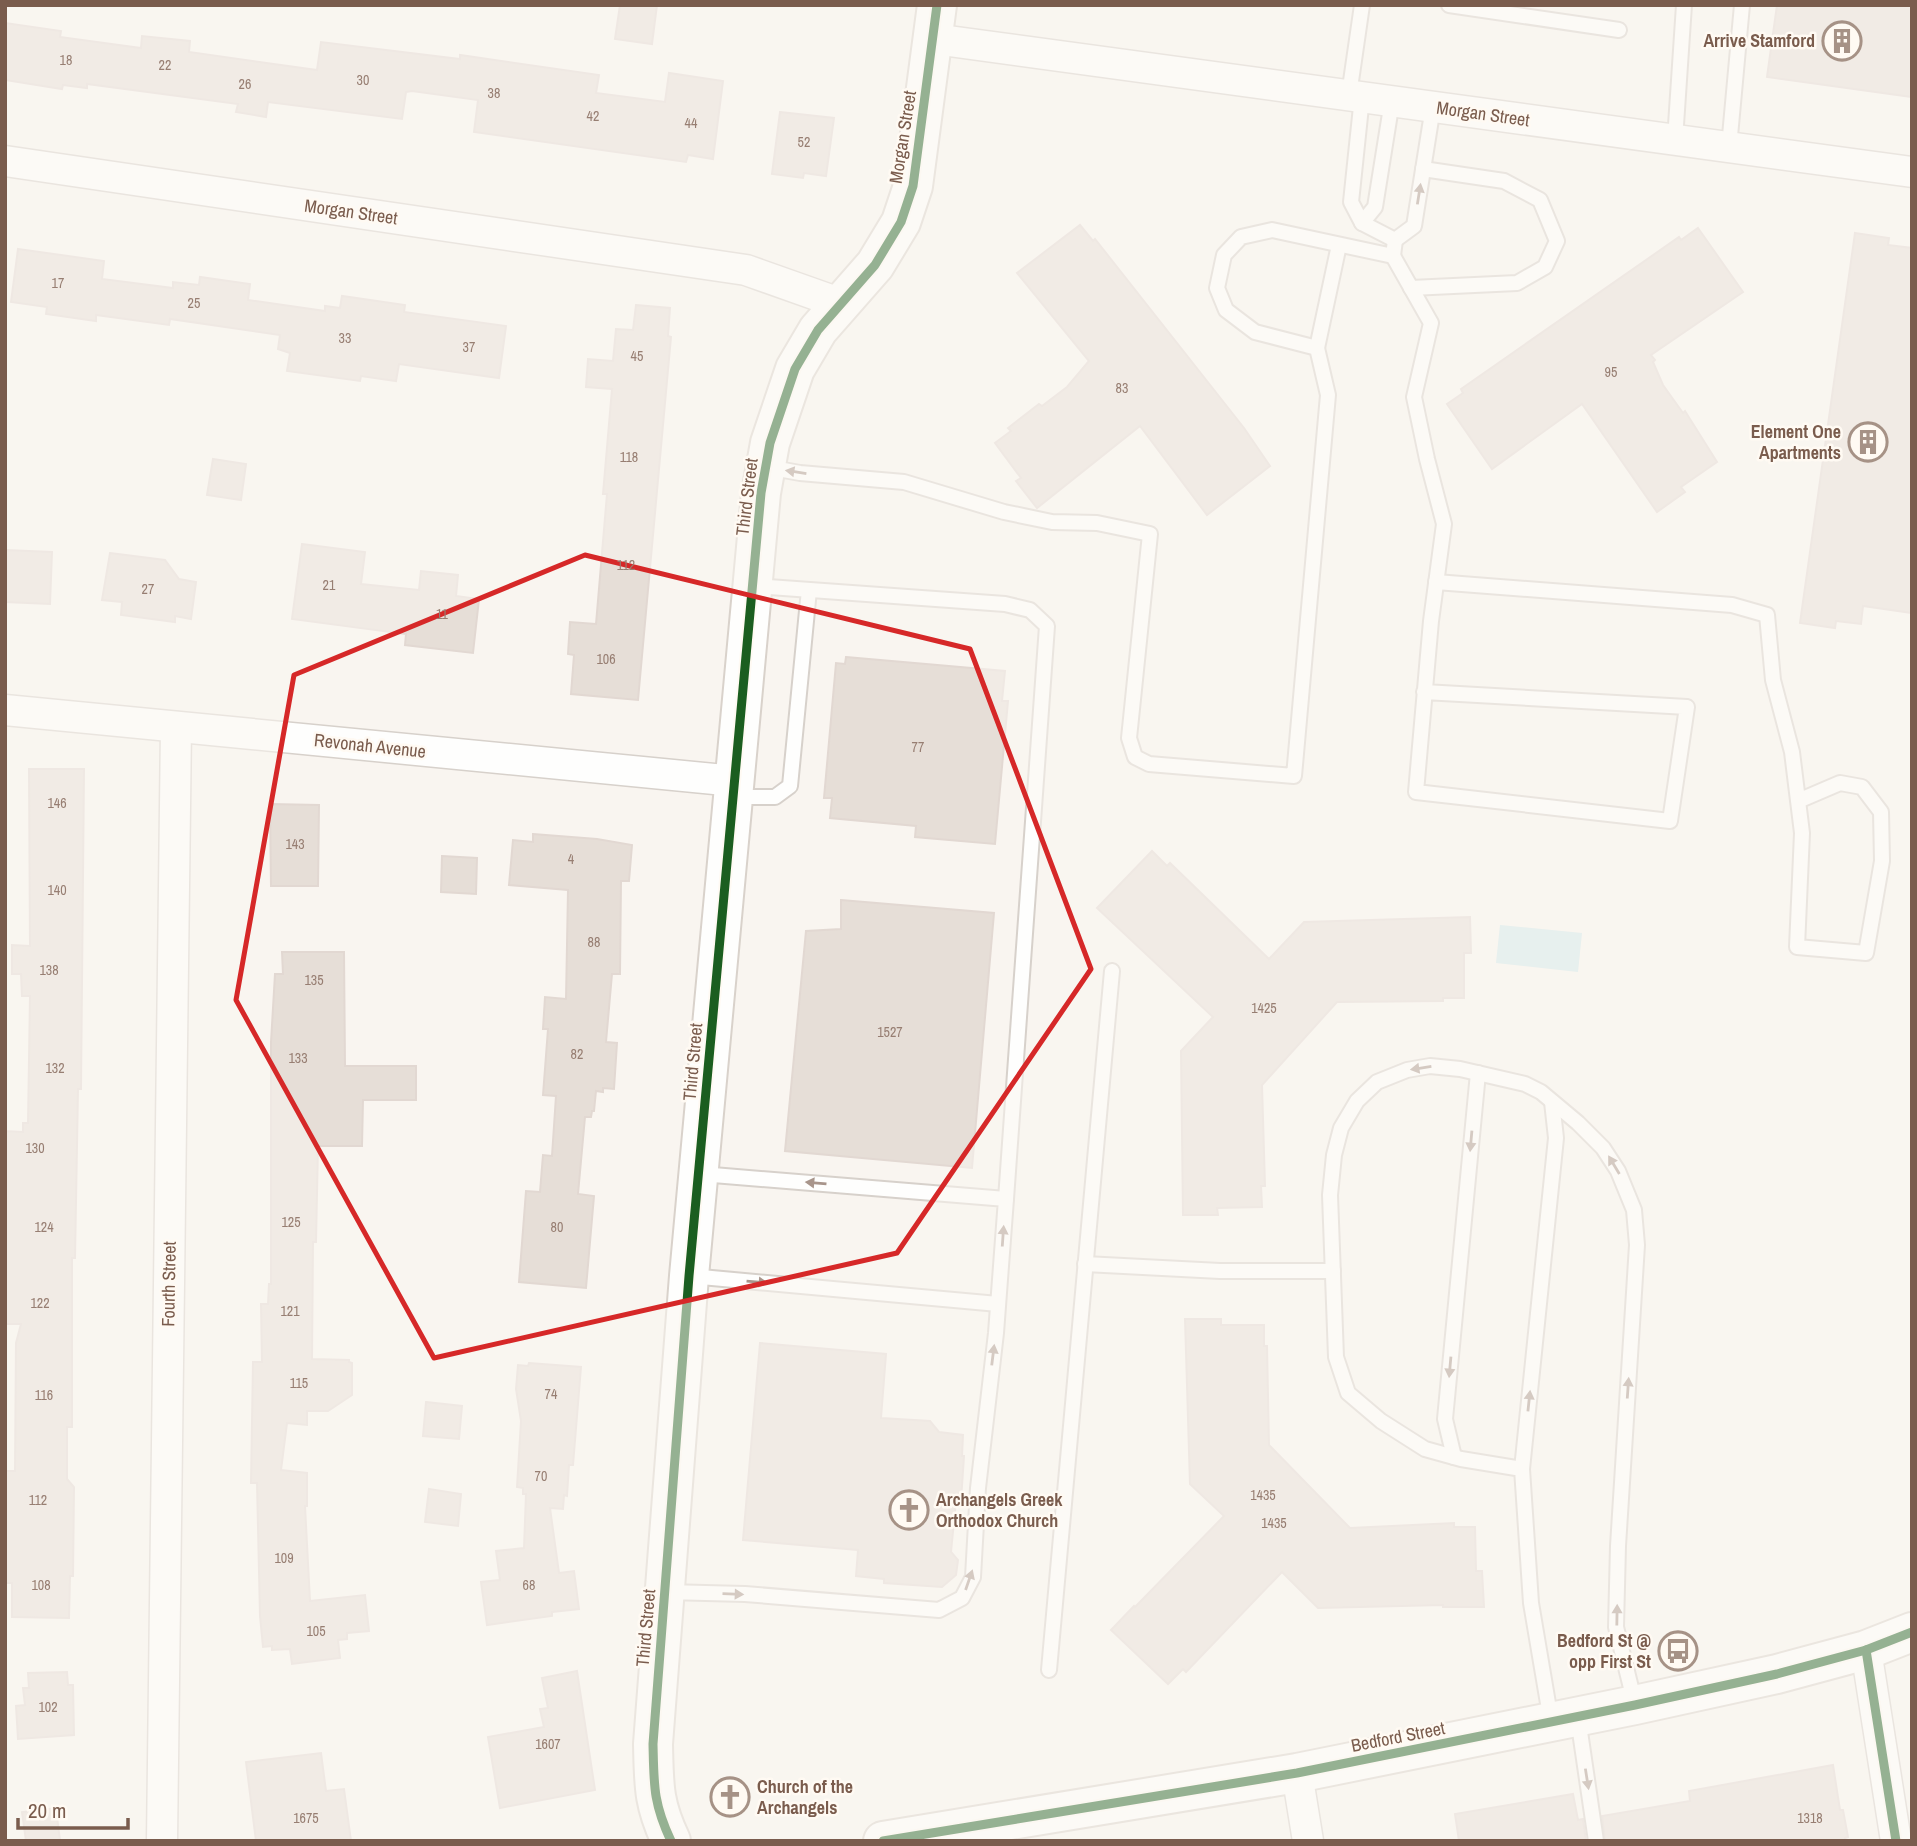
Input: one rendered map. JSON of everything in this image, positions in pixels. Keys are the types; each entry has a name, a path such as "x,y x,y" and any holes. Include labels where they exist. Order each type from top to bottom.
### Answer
{"street":[{"name":"Morgan Street","path":"5,161 747,270 842,304 875,264 889,242 901,222 914,186 936,22 1392,102 1912,172"},
{"name":"Third Street","path":"671,1841 654,1794 653,1744 698,1174 765,467 795,369 818,330 842,304"},
{"name":"Revonah Avenue","path":"5,710 734,789"},
{"name":"Fourth Street","path":"162,1841 176,727"},
{"name":"Bedford Street","path":"883,1841 1297,1773 1635,1705 1777,1674 1866,1650 1912,1632"},
{"path":"1866,1650 1896,1841"},
{"path":"1297,1773 1308,1841"}],"lane":[{"path":"1362,5 1351,202 1362,223 1395,240"},
{"path":"1449,5 1619,30"},
{"path":"1675,140 1684,5"},
{"path":"1729,147 1742,5"},
{"path":"1362,223 1375,207 1392,102"},
{"path":"1424,692 1687,707 1670,821 1416,792 1424,692 1444,524 1414,397 1431,323 1393,256 1395,240 1414,226 1433,107"},
{"path":"1412,288 1517,283 1545,267 1557,241 1540,200 1504,181 1423,169"},
{"path":"1317,348 1255,332 1226,310 1217,288 1224,255 1241,237 1272,230 1393,256"},
{"path":"765,467 827,476 904,482 1004,512 1052,522 1097,523 1150,534 1129,738 1135,757 1149,764 1294,776 1328,395 1317,348 1339,244"},
{"path":"1436,582 1732,605 1767,615 1773,680 1792,752 1798,801 1802,833 1797,947 1866,953 1882,861 1881,812 1863,787 1840,783 1798,801"},
{"path":"665,1592 745,1594 939,1609 962,1598 973,1577 978,1488 998,1304 1047,625 1030,610 1005,604 752,586"},
{"path":"734,789 775,797 790,786 809,590"},
{"path":"1049,1670 1112,971"},
{"path":"1522,1469 1425,1449 1381,1421 1348,1393 1336,1357 1330,1195 1334,1155 1341,1128 1357,1101 1377,1082 1407,1070 1430,1066 1525,1084 1578,1123 1602,1148 1618,1171 1634,1210 1637,1245 1618,1546 1616,1627 1635,1705"},
{"path":"1454,1457 1445,1419 1478,1073"},
{"path":"1552,1102 1556,1138 1522,1469 1531,1603 1596,1841"},
{"path":"698,1174 1006,1199"},
{"path":"1085,1264 1220,1271 1333,1271"},
{"path":"690,1276 998,1304"}],"highlighted area":[{"path":"585,555 970,649 1091,969 897,1253 434,1358 236,1000 294,675"}],"water":[{"path":"1500,925 1582,933 1578,972 1496,963"}],"building":[{"path":"620,5 657,5 652,44 615,39"},
{"name":"Arrive Stamford","path":"1777,5 1912,5 1912,97 1767,77"},
{"path":"5,23 61,31 60,37 141,48 142,36 190,41 189,52 317,70 321,42 460,59 460,55 599,75 596,93 665,102 669,73 723,81 713,159 688,155 686,162 474,132 478,100 412,91 406,92 402,119 268,102 266,117 236,112 238,104 87,84 87,88 63,85 62,89 5,80"},
{"path":"780,112 834,118 826,176 804,173 803,178 772,174"},
{"path":"1080,225 1093,241 1095,239 1244,428 1270,466 1207,515 1140,426 1037,508 1016,481 1021,478 995,443 1011,431 1008,428 1067,387 1089,361 1017,273"},
{"path":"1698,228 1743,292 1651,355 1663,385 1683,413 1685,411 1717,462 1681,487 1685,492 1657,512 1582,404 1492,469 1447,404 1463,393 1461,389 1679,237 1681,240"},
{"name":"Element One Apartments","path":"1855,233 1889,238 1888,245 1912,248 1912,613 1863,606 1861,624 1836,621 1835,628 1800,623"},
{"path":"18,249 104,261 102,279 173,288 173,282 199,285 200,277 250,284 248,300 325,311 325,306 340,308 342,296 405,305 404,312 506,326 499,378 399,364 396,381 361,376 360,381 287,371 290,353 278,349 280,335 170,319 169,325 96,315 96,321 46,314 47,307 11,302"},
{"path":"636,305 670,308 668,336 671,337 638,700 571,694 574,655 568,654 570,622 596,624 607,494 603,494 612,389 586,387 588,359 613,361 616,329 633,330"},
{"path":"213,459 246,464 241,500 207,495"},
{"path":"302,544 365,552 361,584 419,590 421,571 458,575 456,596 479,599 473,653 405,645 406,634 292,619"},
{"path":"5,550 52,552 50,604 5,602"},
{"path":"110,553 165,560 179,579 196,582 191,619 175,616 175,622 121,615 122,602 102,600"},
{"path":"846,657 1005,671 1002,701 1008,701 995,844 915,837 916,826 830,818 832,798 824,798 836,663 845,664"},
{"path":"29,769 84,769 81,1089 78,1089 75,1258 72,1258 72,1427 67,1427 67,1479 74,1487 73,1576 70,1576 69,1618 12,1617 12,1583 6,1583 6,1471 15,1471 16,1343 21,1324 6,1324 5,1131 23,1132 23,1123 28,1123 30,996 22,996 21,974 12,974 12,945 30,946"},
{"path":"270,804 319,805 318,886 271,886"},
{"path":"533,834 632,845 629,881 621,881 620,974 612,974 606,1042 617,1043 614,1089 603,1088 603,1092 596,1091 594,1111 591,1117 585,1117 578,1194 594,1196 586,1288 519,1282 526,1191 540,1192 543,1155 552,1156 556,1096 543,1095 548,1029 543,1029 545,997 566,999 568,890 509,885 513,840 533,842"},
{"path":"1152,851 1167,866 1170,863 1269,959 1304,922 1470,917 1471,953 1464,953 1464,998 1443,998 1443,1001 1337,1002 1262,1085 1265,1186 1261,1186 1262,1207 1217,1208 1218,1215 1183,1215 1181,1051 1213,1017 1097,908"},
{"path":"442,856 477,858 476,894 441,892"},
{"path":"841,900 994,913 972,1168 785,1151 806,931 841,929"},
{"path":"282,952 344,952 345,1066 416,1066 416,1100 363,1100 362,1146 318,1146 316,1242 313,1242 312,1359 349,1360 352,1363 352,1395 328,1411 307,1411 307,1425 287,1423 281,1470 307,1473 305,1506 310,1601 365,1595 369,1631 347,1633 347,1639 338,1640 340,1658 292,1664 290,1649 272,1650 272,1646 263,1647 257,1483 251,1483 253,1362 262,1362 261,1304 268,1304 271,1284 271,1042 275,974 283,974"},
{"path":"1185,1319 1221,1319 1221,1325 1264,1325 1264,1346 1267,1346 1269,1445 1350,1528 1454,1523 1454,1527 1475,1527 1476,1571 1482,1571 1484,1607 1443,1605 1318,1608 1282,1572 1186,1672 1183,1669 1168,1684 1111,1630 1224,1516 1190,1484"},
{"path":"760,1343 886,1354 881,1418 930,1421 939,1432 963,1435 961,1501 956,1501 951,1552 958,1560 956,1575 942,1587 884,1583 884,1579 856,1576 858,1550 743,1540"},
{"path":"529,1363 581,1367 573,1465 569,1465 567,1496 564,1495 563,1509 550,1508 559,1573 574,1571 579,1609 552,1612 552,1616 487,1625 481,1582 500,1580 496,1551 524,1548 526,1494 523,1494 523,1488 517,1487 521,1421 516,1389 518,1365 528,1366"},
{"path":"426,1402 462,1406 459,1439 423,1436"},
{"path":"429,1489 461,1494 458,1526 425,1522"},
{"path":"577,1671 595,1790 500,1808 488,1737 544,1727 540,1709 548,1708 542,1678"},
{"path":"67,1672 68,1685 73,1685 74,1735 18,1739 16,1706 25,1705 23,1688 29,1688 28,1673"},
{"path":"321,1753 326,1791 344,1789 351,1841 256,1841 246,1762"},
{"path":"1833,1765 1840,1810 1843,1810 1848,1837 1845,1841 1605,1841 1602,1816 1690,1801 1689,1791"},
{"path":"1573,1794 1578,1820 1583,1819 1586,1841 1459,1841 1455,1814"},
{"path":"56,1808 60,1841 26,1841 22,1812"}],"cycle path":[{"path":"671,1841 656,1794 653,1744 689,1276 761,493 770,443 795,369 818,330 875,265 901,222 913,186 937,5"},
{"path":"883,1841 1297,1773 1635,1705 1777,1674 1866,1650 1912,1632"},
{"path":"1866,1650 1896,1841"}],"place":[{"name":"Arrive Stamford","path":"1842,41"},
{"name":"Element One Apartments","path":"1868,442"},
{"name":"Archangels Greek Orthodox Church","path":"909,1510"},
{"name":"Bedford St @ opp First St","path":"1678,1651"},
{"name":"Church of the Archangels","path":"730,1797"}]}
